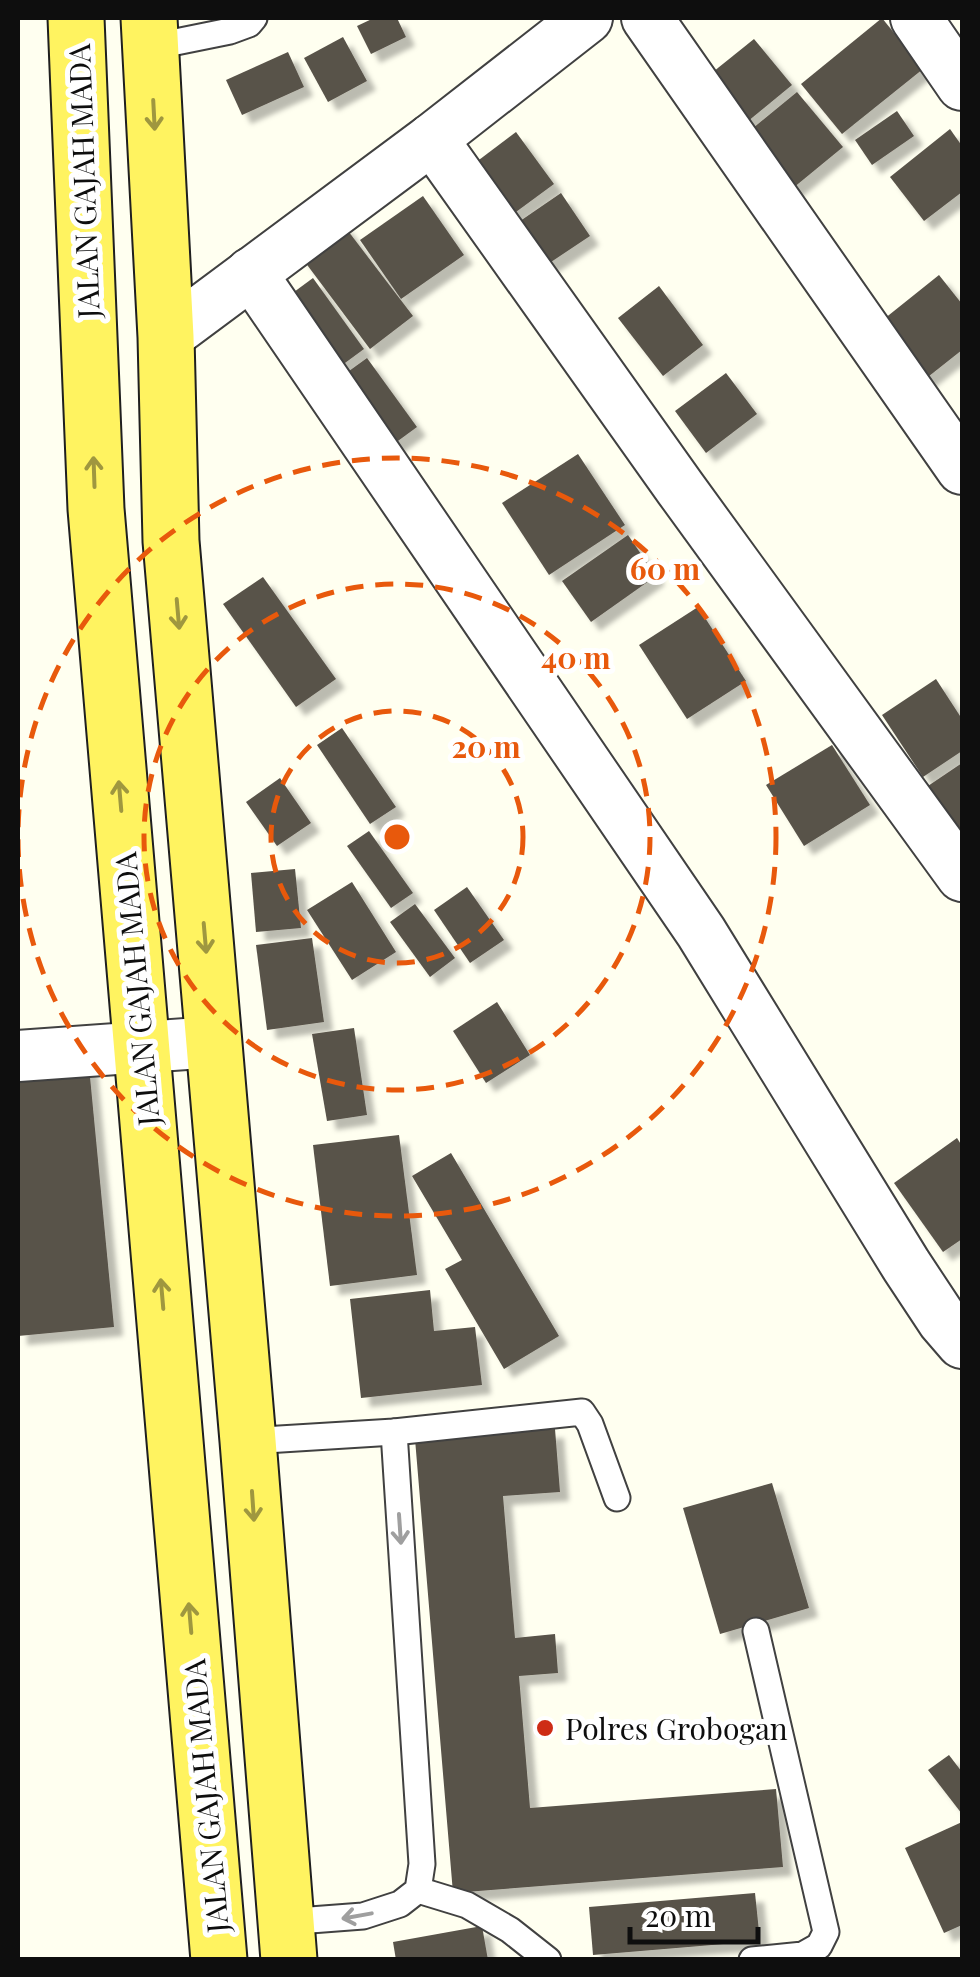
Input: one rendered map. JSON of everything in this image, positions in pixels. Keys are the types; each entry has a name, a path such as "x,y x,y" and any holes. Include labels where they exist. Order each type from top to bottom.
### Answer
{"main road":[{"name":"JALAN GAJAH MADA","path":"76,18 98,536 219,1960"},
{"path":"150,32 172,542 286,1941"},
{"path":"98,536 172,542"}],"street":[{"path":"166,337 587,18"},
{"path":"647,18 962,469"},
{"path":"916,18 962,85"},
{"path":"432,139 962,876"},
{"path":"251,273 701,932 906,1265 962,1344"},
{"path":"18,1056 214,1042"}],"lane":[{"path":"150,32 230,30 249,24 254,18"},
{"path":"248,1441 394,1432 582,1412 590,1424 616,1498"},
{"path":"286,1941 400,1904 418,1890 422,1864 394,1432"},
{"path":"752,1960 803,1955 819,1946 826,1932 756,1630"},
{"path":"418,1890 467,1905 510,1930 548,1960"}],"building":[{"path":"374,18 397,18 406,37 371,54 357,26"},
{"path":"882,18 923,69 842,134 801,84"},
{"path":"343,37 367,81 328,102 304,58"},
{"path":"754,39 792,85 736,131 698,84"},
{"path":"288,52 304,87 242,115 226,80"},
{"path":"797,92 843,147 787,193 741,138"},
{"path":"897,111 914,136 872,165 855,140"},
{"path":"950,129 962,146 962,192 924,221 890,177"},
{"path":"516,132 554,184 501,223 463,172"},
{"path":"561,193 590,236 536,272 507,230"},
{"path":"423,196 464,255 401,299 360,240"},
{"path":"342,223 413,316 370,349 299,254"},
{"path":"939,275 962,304 962,350 919,384 874,327"},
{"path":"313,278 364,349 330,374 279,303"},
{"path":"659,286 703,345 663,376 618,318"},
{"path":"367,358 417,427 387,449 338,379"},
{"path":"726,373 757,414 706,453 675,411"},
{"path":"578,454 625,525 549,575 502,503"},
{"path":"628,535 656,576 591,622 562,581"},
{"path":"263,577 336,679 296,707 223,604"},
{"path":"698,607 746,681 687,719 639,645"},
{"path":"936,679 962,719 962,751 923,777 882,715"},
{"path":"342,728 396,807 370,824 317,745"},
{"path":"832,745 870,805 804,846 766,785"},
{"path":"962,763 962,842 925,788"},
{"path":"280,778 311,823 277,846 246,802"},
{"path":"369,831 413,893 391,908 347,846"},
{"path":"295,869 301,928 256,932 251,873"},
{"path":"352,882 396,952 352,980 307,910"},
{"path":"467,887 504,940 470,963 434,910"},
{"path":"415,904 455,958 430,977 390,922"},
{"path":"312,938 324,1022 267,1030 256,945"},
{"path":"497,1002 530,1055 486,1083 453,1031"},
{"path":"354,1028 367,1115 327,1121 312,1034"},
{"path":"88,1056 114,1327 18,1336 18,1062"},
{"path":"399,1135 417,1275 330,1286 313,1145"},
{"path":"957,1138 962,1146 962,1239 943,1252 894,1183"},
{"path":"451,1153 559,1336 504,1369 445,1269 462,1260 412,1176"},
{"path":"430,1290 434,1331 475,1327 482,1385 361,1398 350,1299"},
{"path":"555,1429 560,1492 503,1496 515,1638 555,1634 558,1673 519,1676 530,1808 776,1789 783,1867 453,1893 415,1439"},
{"path":"772,1483 809,1608 720,1634 683,1508"},
{"path":"949,1755 962,1772 962,1814 928,1770"},
{"path":"962,1822 962,1925 944,1933 905,1848"},
{"path":"755,1893 760,1941 593,1955 589,1907"},
{"path":"482,1926 488,1960 396,1960 393,1942"}],"place":[{"name":"Polres Grobogan","path":"545,1728"}]}
